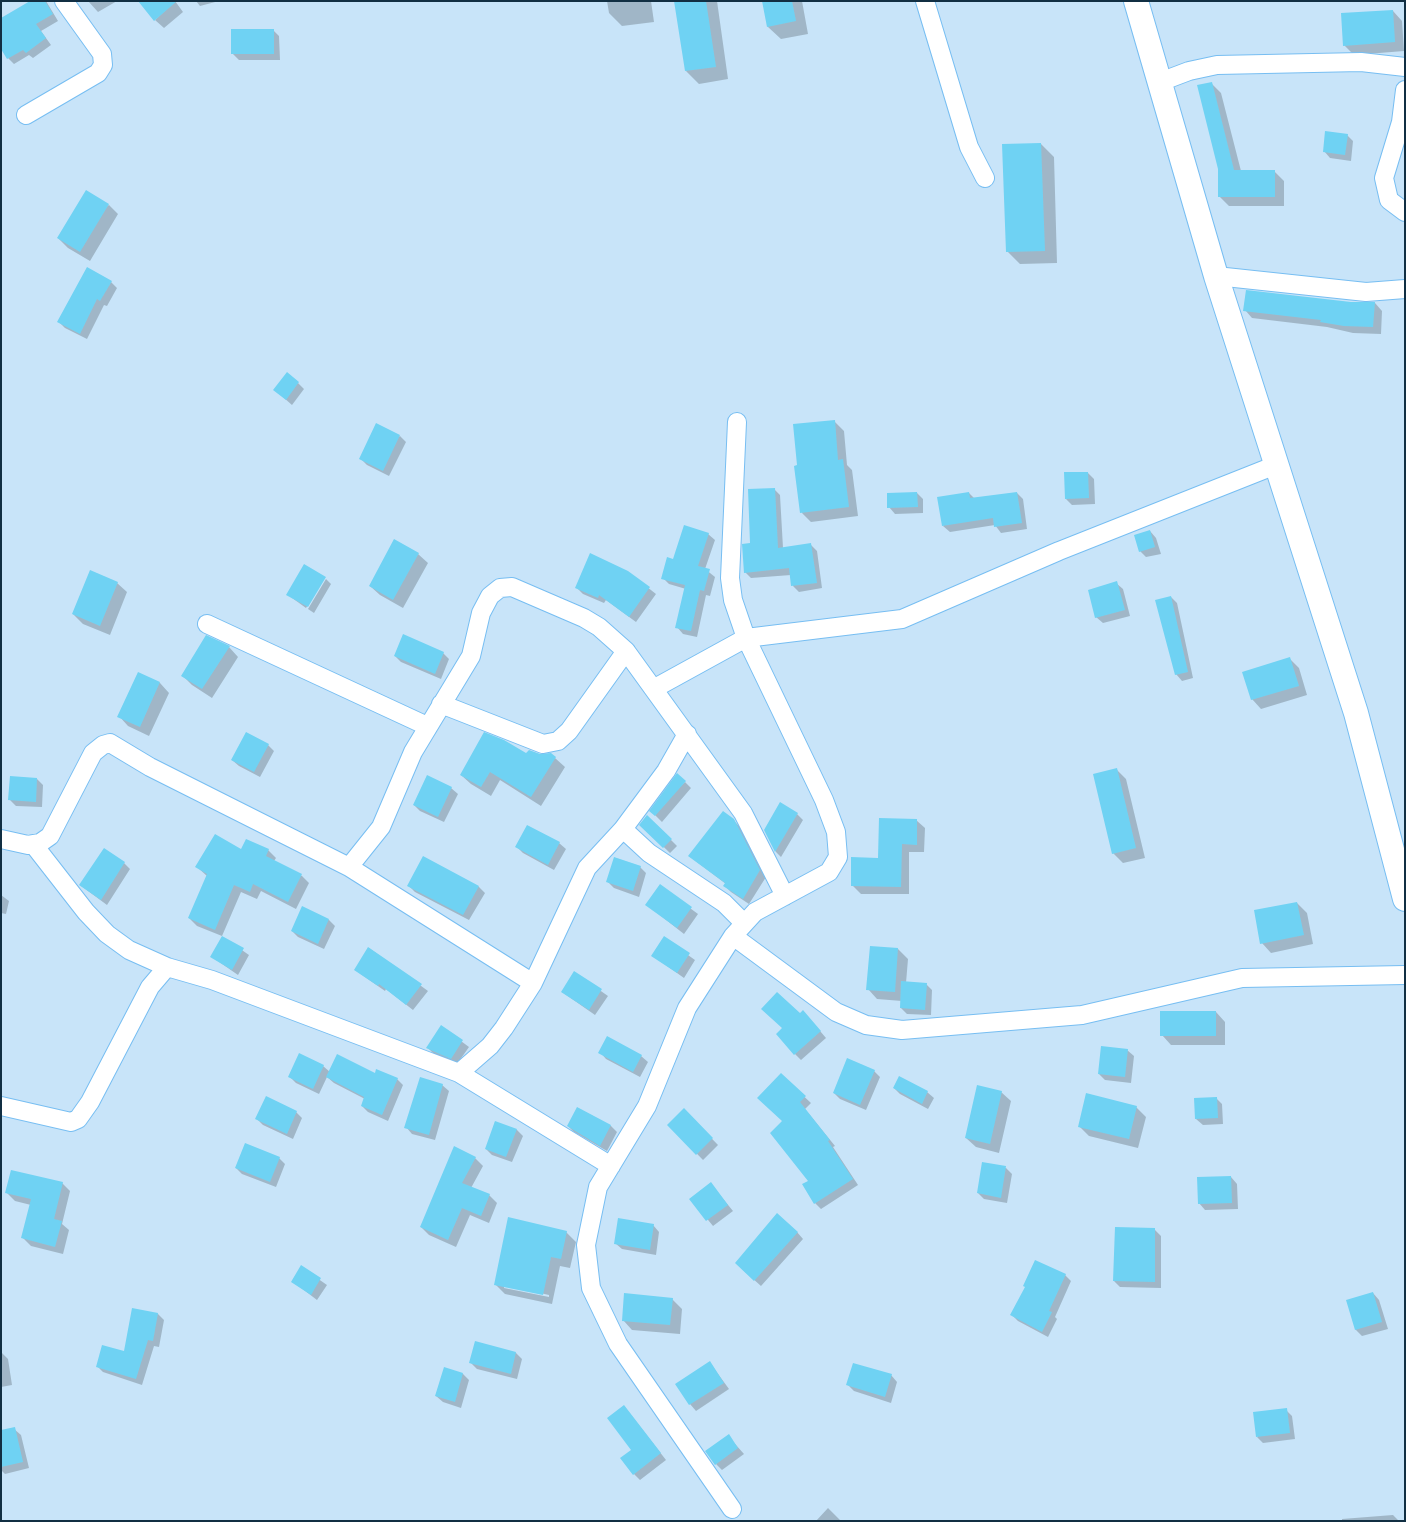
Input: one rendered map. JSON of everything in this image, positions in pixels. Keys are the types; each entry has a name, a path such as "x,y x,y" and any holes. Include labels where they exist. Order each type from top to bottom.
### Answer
{"main road":[{"path":"1136,1 1216,276 1356,713 1405,899"}],"street":[{"path":"26,115 98,73 103,65 102,54 64,1"},
{"path":"925,1 969,146 985,178"},
{"path":"1160,82 1189,71 1217,65 1361,62 1405,67"},
{"path":"1405,90 1400,122 1384,178 1389,200 1405,212"},
{"path":"1216,276 1366,292 1405,289"},
{"path":"732,1509 618,1344 591,1288 586,1245 598,1187 647,1106 687,1008 738,929 755,912 829,872 838,857 836,832 824,800 746,638 733,600 730,578 737,422"},
{"path":"655,688 746,638 902,619 1059,551 1276,465"},
{"path":"349,867 381,827 407,764 427,726 471,656 481,613 490,596 500,588 512,587 584,618 599,627 626,650 743,813 785,896"},
{"path":"207,624 427,726"},
{"path":"441,704 543,744 558,741 569,731 626,650"},
{"path":"459,1073 490,1046 504,1028 533,983 587,868 622,829 666,771 687,734"},
{"path":"1,839 28,845 50,836 93,753 103,745 110,743 150,767 349,867 533,983"},
{"path":"622,829 649,853 724,903 738,929 836,1012 866,1025 902,1030 1082,1015 1242,978 1405,975"},
{"path":"33,844 86,912 107,934 129,950 167,967 229,986 459,1073 610,1166"},
{"path":"1,1106 71,1122 78,1119 90,1102 150,987 167,967"}],"building":[{"path":"30,1 45,1 53,14 36,24 46,38 26,53 23,50 7,59 1,49 1,18"},
{"path":"138,1 177,1 154,21"},
{"path":"674,1 706,1 716,67 685,71"},
{"path":"762,1 792,1 796,21 767,27"},
{"path":"1393,10 1395,42 1343,46 1341,13"},
{"path":"231,29 274,29 274,54 231,54"},
{"path":"1212,82 1234,170 1275,170 1275,197 1218,197 1218,169 1197,85"},
{"path":"1325,131 1348,134 1345,155 1323,152"},
{"path":"1041,143 1045,251 1006,252 1002,144"},
{"path":"86,190 109,204 80,252 57,238"},
{"path":"87,267 112,281 100,301 97,299 80,334 57,322"},
{"path":"1246,290 1351,302 1375,302 1373,327 1344,326 1320,322 1321,320 1243,311"},
{"path":"287,372 299,382 286,400 273,390"},
{"path":"835,420 838,460 843,459 849,507 800,513 794,466 797,465 793,424"},
{"path":"376,423 400,435 383,471 359,459"},
{"path":"1064,472 1088,472 1089,498 1065,499"},
{"path":"775,488 778,548 811,543 817,583 791,586 789,568 744,573 742,544 750,543 748,489"},
{"path":"917,492 918,507 887,508 887,493"},
{"path":"969,492 970,498 1017,492 1022,523 994,527 993,518 942,526 937,497"},
{"path":"684,525 709,533 698,566 710,569 704,591 700,590 691,631 675,628 685,585 661,579 667,557 673,559"},
{"path":"1150,530 1155,547 1139,552 1134,535"},
{"path":"394,539 419,553 393,600 369,586"},
{"path":"590,553 628,571 650,587 629,617 599,595 598,598 575,588"},
{"path":"304,564 326,577 308,607 286,595"},
{"path":"90,570 118,582 100,626 72,614"},
{"path":"1117,581 1125,610 1095,618 1088,590"},
{"path":"1171,596 1188,672 1175,675 1155,600"},
{"path":"403,634 444,652 435,674 394,656"},
{"path":"206,635 230,646 202,689 181,676"},
{"path":"1290,657 1299,686 1251,700 1242,672"},
{"path":"138,672 160,682 140,727 117,717"},
{"path":"246,732 269,744 254,772 231,760"},
{"path":"484,732 504,740 526,753 529,750 540,754 551,753 556,757 531,797 490,772 481,787 460,775"},
{"path":"1117,768 1136,848 1112,854 1093,774"},
{"path":"677,773 686,781 655,816 649,811"},
{"path":"427,775 452,787 438,817 413,805"},
{"path":"10,776 37,778 36,802 8,800"},
{"path":"780,802 798,813 775,852 764,830"},
{"path":"723,811 734,819 760,870 743,899 723,886 725,883 688,856"},
{"path":"647,815 672,839 663,848 639,825"},
{"path":"879,818 917,819 917,845 902,844 901,887 851,886 851,857 878,858"},
{"path":"527,825 560,842 548,865 515,847"},
{"path":"215,834 241,849 246,839 269,849 266,856 302,874 288,902 253,884 250,892 234,885 215,930 188,918 207,874 195,867"},
{"path":"104,848 125,862 101,900 79,885"},
{"path":"423,856 479,886 463,915 407,886"},
{"path":"614,857 641,866 633,891 606,882"},
{"path":"660,884 692,907 677,928 645,905"},
{"path":"1297,902 1304,935 1260,944 1254,910"},
{"path":"302,906 329,919 318,944 291,931"},
{"path":"222,936 244,948 232,970 210,957"},
{"path":"664,936 690,953 677,973 651,956"},
{"path":"870,946 898,948 895,992 866,990"},
{"path":"368,947 422,984 406,1005 379,984 378,986 354,970"},
{"path":"574,971 602,989 589,1010 561,992"},
{"path":"901,981 927,983 925,1010 900,1008"},
{"path":"777,992 800,1013 803,1010 821,1031 794,1055 776,1034 782,1028 761,1009"},
{"path":"1160,1011 1216,1011 1216,1036 1160,1036"},
{"path":"441,1025 463,1040 451,1059 426,1048"},
{"path":"607,1036 642,1055 633,1072 598,1053"},
{"path":"1101,1046 1128,1049 1125,1077 1098,1074"},
{"path":"299,1053 324,1065 313,1089 288,1077"},
{"path":"337,1054 375,1073 376,1069 398,1078 382,1115 361,1106 364,1097 326,1077"},
{"path":"847,1058 875,1070 860,1105 833,1093"},
{"path":"781,1073 806,1096 800,1102 830,1140 828,1141 853,1179 814,1204 802,1184 808,1181 770,1133 782,1121 757,1098"},
{"path":"899,1076 928,1091 922,1104 893,1088"},
{"path":"420,1077 443,1084 429,1135 404,1128"},
{"path":"977,1085 1002,1091 990,1144 965,1138"},
{"path":"1086,1093 1137,1106 1129,1139 1078,1127"},
{"path":"266,1096 297,1111 287,1134 255,1119"},
{"path":"1217,1097 1218,1118 1195,1119 1194,1098"},
{"path":"577,1107 611,1125 600,1146 567,1126"},
{"path":"684,1108 713,1138 696,1155 667,1125"},
{"path":"495,1121 517,1129 506,1157 485,1149"},
{"path":"245,1143 280,1157 270,1182 235,1168"},
{"path":"454,1146 476,1157 462,1183 490,1194 481,1216 462,1208 448,1240 420,1227"},
{"path":"982,1162 1006,1166 1001,1198 977,1193"},
{"path":"11,1170 63,1182 54,1219 62,1221 55,1247 21,1238 31,1199 5,1193"},
{"path":"1231,1176 1232,1203 1198,1204 1197,1177"},
{"path":"711,1182 728,1205 706,1221 689,1199"},
{"path":"777,1213 798,1232 754,1281 735,1263"},
{"path":"508,1217 567,1231 561,1259 551,1257 543,1295 494,1285"},
{"path":"618,1218 654,1224 650,1250 614,1244"},
{"path":"1115,1227 1155,1228 1155,1282 1113,1281"},
{"path":"1035,1260 1066,1274 1049,1311 1052,1312 1042,1332 1010,1315 1025,1287 1023,1286"},
{"path":"301,1265 321,1278 311,1295 291,1282"},
{"path":"1373,1292 1382,1322 1355,1330 1346,1300"},
{"path":"624,1293 673,1298 670,1325 622,1321"},
{"path":"132,1308 158,1313 153,1341 148,1340 136,1379 96,1367 102,1345 124,1351"},
{"path":"475,1341 516,1352 511,1374 469,1363"},
{"path":"710,1361 724,1383 689,1405 675,1384"},
{"path":"853,1363 892,1374 885,1397 846,1385"},
{"path":"444,1367 463,1373 455,1402 435,1396"},
{"path":"624,1405 661,1453 633,1475 620,1458 631,1450 607,1418"},
{"path":"1287,1408 1290,1433 1256,1437 1253,1412"},
{"path":"15,1427 23,1462 1,1467 1,1430"},
{"path":"729,1434 738,1448 715,1465 705,1451"}]}
